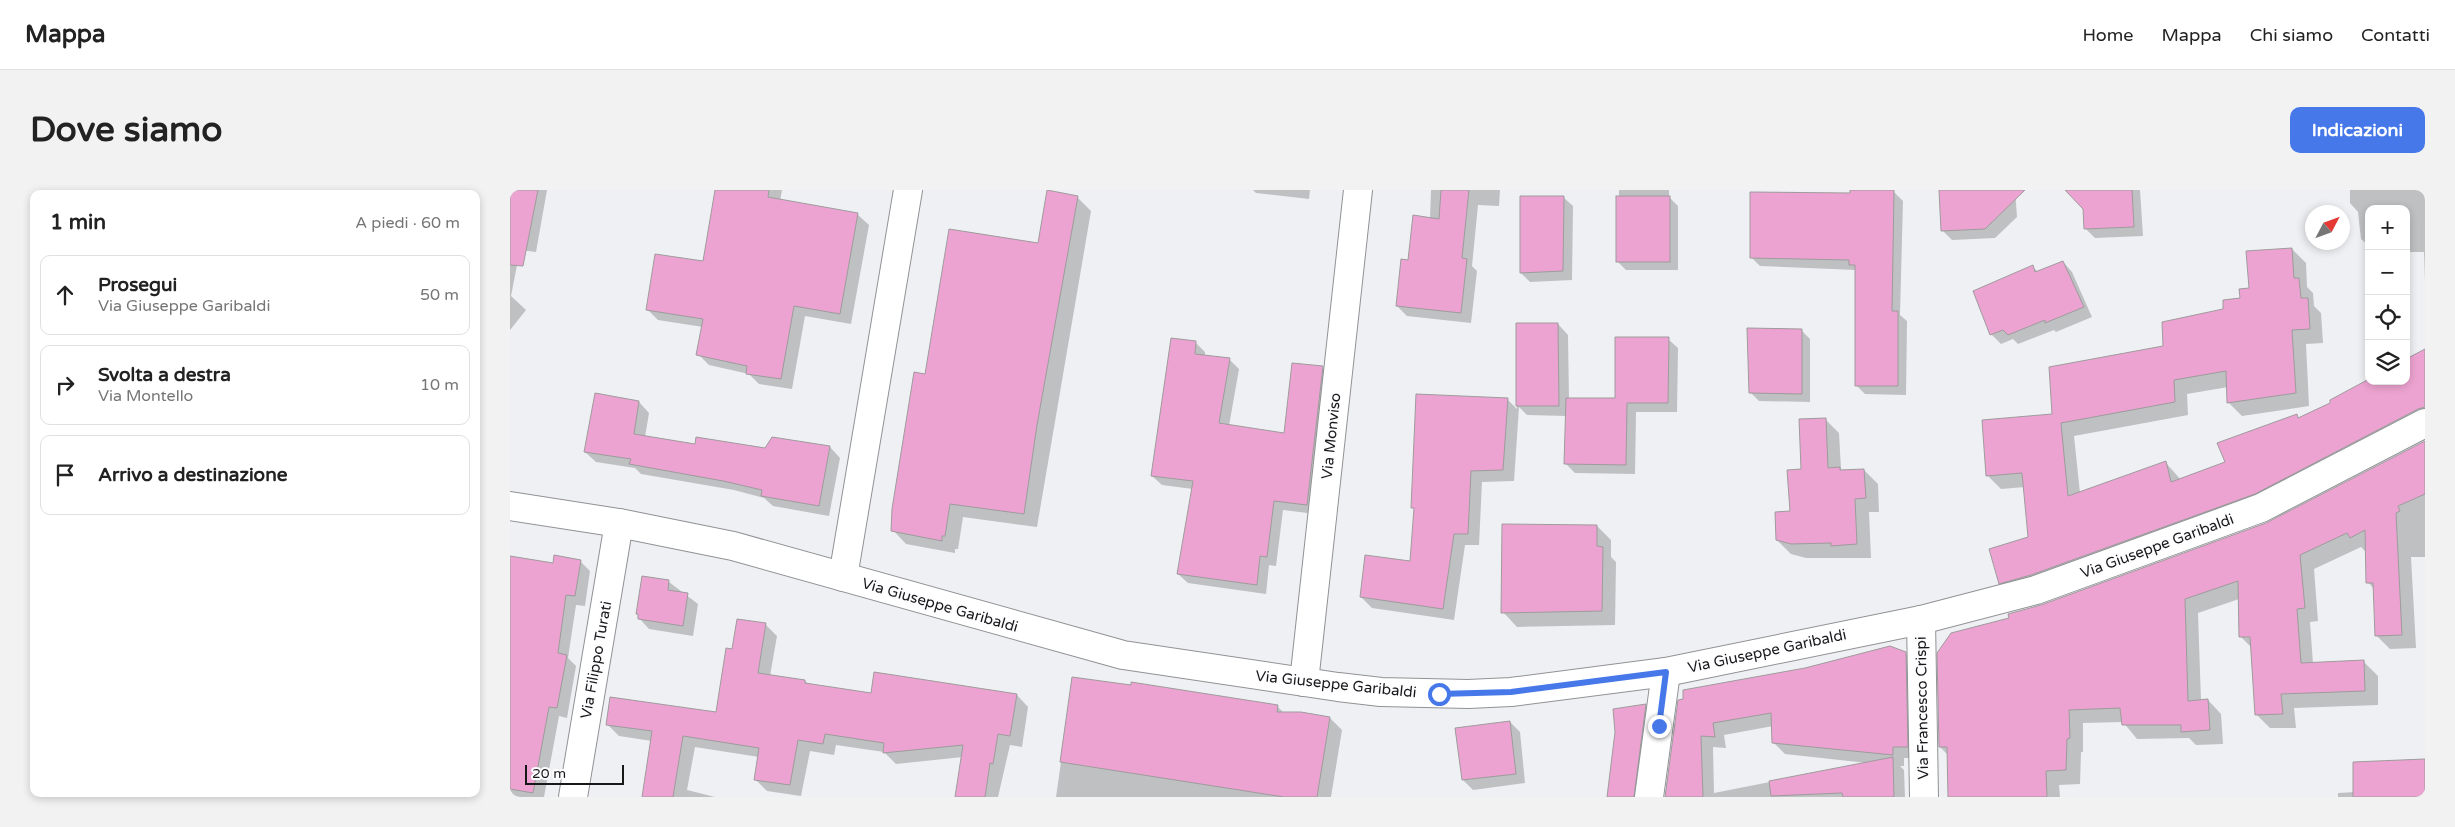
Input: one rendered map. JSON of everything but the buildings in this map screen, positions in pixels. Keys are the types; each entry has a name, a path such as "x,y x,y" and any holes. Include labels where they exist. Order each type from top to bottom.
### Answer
{"street":[{"name":"Via Giuseppe Garibaldi","path":"843,577 908,190"},
{"name":"Via Monviso","path":"1304,682 1358,190"},
{"name":"Via Giuseppe Garibaldi","path":"510,506 620,523 732,546 1123,655 1381,692 1468,694 1511,692 1666,672 1921,620 2036,590 2262,508 2425,423"},
{"name":"Via Filippo Turati","path":"573,797 620,523"},
{"name":"Via Francesco Crispi","path":"1921,620 1924,797"},
{"path":"1649,797 1666,672"}],"route":[{"path":"1439,694 1511,692 1666,672 1659,726"}]}
